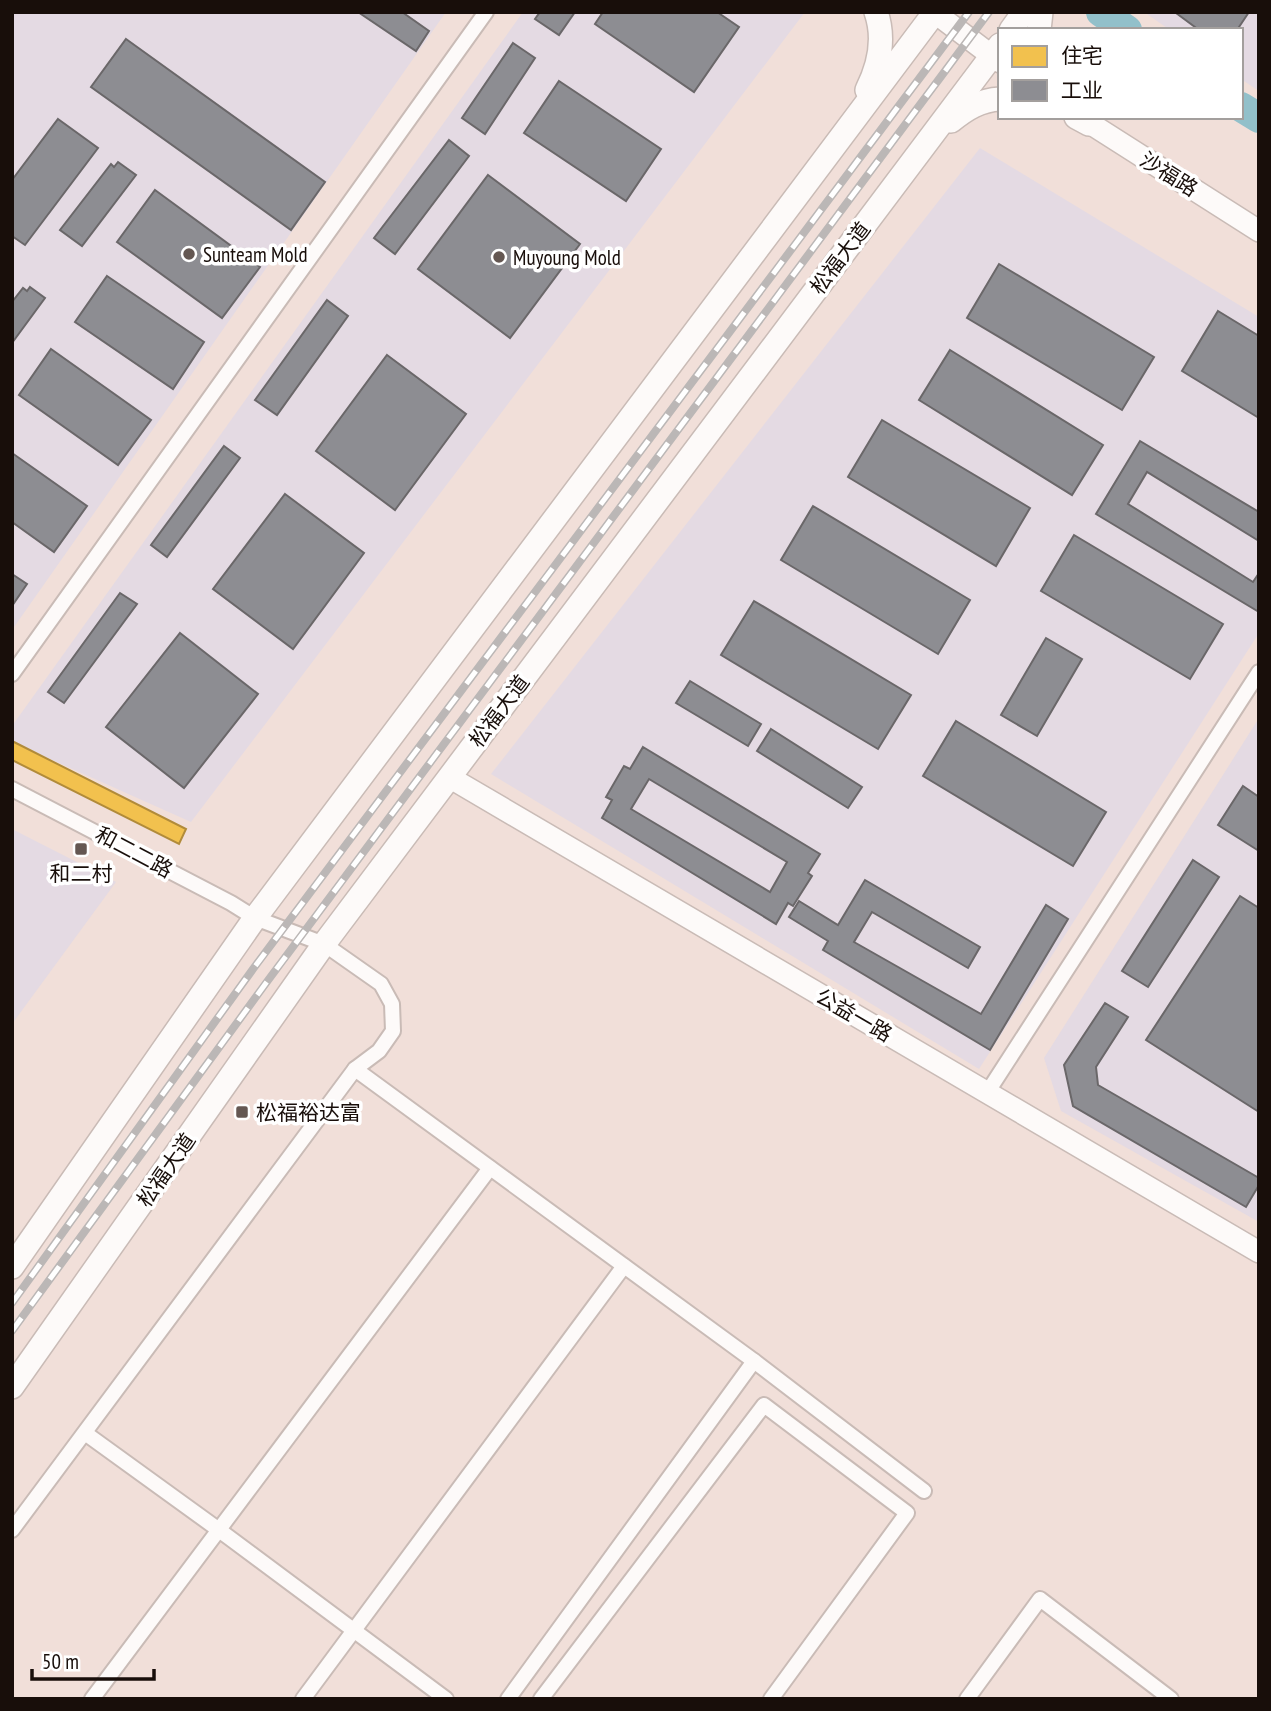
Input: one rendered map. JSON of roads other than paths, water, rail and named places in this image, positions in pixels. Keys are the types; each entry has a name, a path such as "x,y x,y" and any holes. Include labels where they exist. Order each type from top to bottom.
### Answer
{"main road":[{"path":"847,129 874,76 881,48 876,12"},
{"path":"12,1267 255,918 934,12"},
{"path":"1012,28 1024,12"},
{"name":"松福大道","path":"12,1387 324,944 915,159 997,55"},
{"path":"915,159 959,115 984,100 998,99"}],"street":[{"path":"12,674 486,12"},
{"path":"934,12 997,55"},
{"name":"沙福路","path":"1082,119 1259,231"},
{"path":"987,1093 1259,673"},
{"name":"公益一路","path":"449,777 1259,1252"},
{"name":"和二二路","path":"12,789 215,894 255,918 324,944 380,984 392,1004 393,1031 379,1051 355,1069 12,1530"},
{"path":"355,1069 754,1361 924,1491"},
{"path":"92,1699 490,1168"},
{"path":"12,1245 33,1236"},
{"path":"303,1699 624,1266"},
{"path":"508,1699 754,1361"},
{"path":"541,1699 764,1405 908,1513 771,1699"},
{"path":"85,1433 446,1699"},
{"path":"967,1699 1040,1599 1171,1699"}],"waterway":[{"path":"1101,12 1124,28"},
{"path":"1243,108 1259,118"}],"railway":[{"path":"12,1303 253,969 969,12"},
{"path":"12,1331 269,979 989,12"}],"place":[{"name":"Sunteam Mold","path":"189,254"},
{"name":"Muyoung Mold","path":"499,257"},
{"name":"和二村","path":"81,849"},
{"name":"松福裕达富","path":"242,1112"}]}
